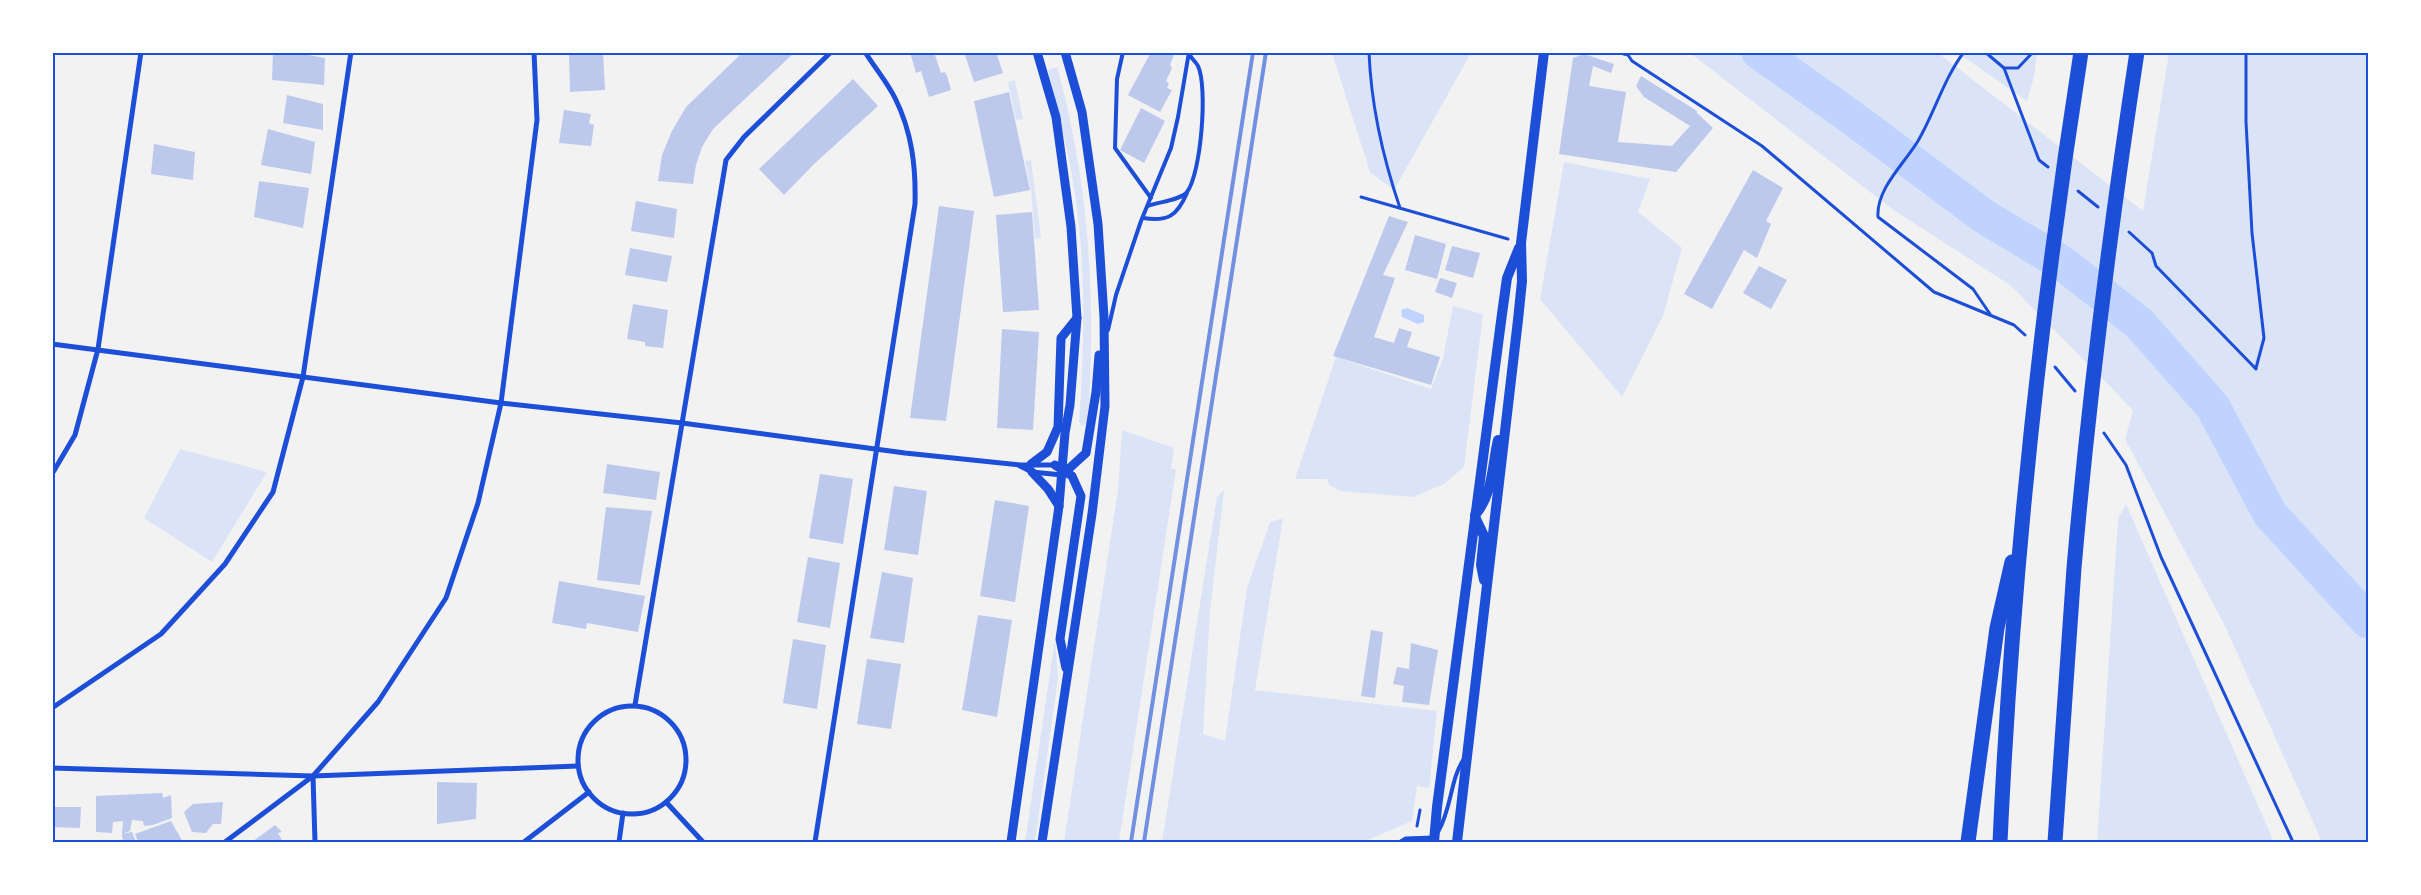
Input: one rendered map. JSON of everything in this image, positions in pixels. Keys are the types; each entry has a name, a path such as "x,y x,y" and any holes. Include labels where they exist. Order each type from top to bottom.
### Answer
{"highway":[{"path":"2000,842 2026,499 2035,411 2081,52"},
{"path":"2055,842 2074,567 2085,457 2118,178 2137,52"},
{"path":"1968,842 1997,628 2026,499"}],"main road":[{"path":"1457,842 1522,281 1521,243 1544,52"},
{"path":"1434,840 1474,516 1507,278 1521,243"},
{"path":"1474,516 1483,506 1488,493 1498,440 1506,424"},
{"path":"1474,516 1484,536 1481,565 1487,593"}],"street":[{"path":"52,474 75,435 98,349 141,52"},
{"path":"52,708 161,634 225,564 273,492 303,377 351,52"},
{"path":"225,842 312,776 378,702 446,598 478,503 502,403 537,120 534,52"},
{"path":"635,705 726,160 744,136 832,52"},
{"path":"815,842 915,204 916,179 913,150 895,98 865,52"},
{"path":"1011,842 1059,506 1064,433 1070,405 1077,318 1071,227 1056,117 1037,52"},
{"path":"1042,842 1092,514 1105,406 1103,305 1098,224 1082,112 1065,52"},
{"path":"1020,465 1061,471 1086,453 1096,392 1103,305"},
{"path":"1031,468 1047,452 1058,427 1061,338 1077,318"},
{"path":"52,344 502,403 682,423 1061,471 1072,476 1081,496 1060,639 1068,676"},
{"path":"1031,468 1059,506"},
{"path":"635,705 654,710 669,720 681,734 686,752 685,771 678,788 666,802 653,810 638,814 623,813 599,802 589,792 582,780 578,766 579,750 583,735 592,722 612,710 635,705"},
{"path":"52,768 312,776 578,766"},
{"path":"312,776 316,842"},
{"path":"524,842 589,792"},
{"path":"666,802 702,842"},
{"path":"619,842 623,813"},
{"path":"1401,842 1406,839 1434,840"}],"lane":[{"path":"1123,52 1116,78 1115,148 1151,198"},
{"path":"1104,344 1116,295 1170,148 1178,117 1189,53"},
{"path":"1143,218 1154,220 1170,216 1180,209 1194,178 1205,104 1198,67 1189,53"},
{"path":"1148,206 1179,198 1187,193"},
{"path":"1434,840 1447,818 1457,772 1468,753"}],"path":[{"path":"1369,52 1370,74 1386,168 1400,208"},
{"path":"1616,52 1627,54 1632,61 1762,146 1934,292 1958,301"},
{"path":"1964,52 1946,80 1918,140 1891,180 1877,206 1878,217 1973,289 1991,315"},
{"path":"1985,52 2004,68 2039,160 2054,172"},
{"path":"2004,68 2018,68 2033,52"},
{"path":"2122,226 2152,253 2156,266 2256,369 2264,338 2252,233 2246,122 2246,52"},
{"path":"2077,190 2099,208"},
{"path":"1361,196 1521,243"},
{"path":"2161,557 2293,842"}],"shaded area":[{"path":"1332,53 1471,53 1394,190 1370,172"},
{"path":"1690,53 1938,53 2143,211 2169,53 2368,53 2368,842 2322,842 2225,626 2125,439 2133,410 2010,285 1892,209"},
{"path":"1958,53 2037,53 2034,77 2027,101"},
{"path":"1057,67 1077,156 1088,244 1091,332 1090,377 1088,423 1082,426 1079,422 1083,342 1082,262 1077,208 1071,173 1048,70"},
{"path":"1015,80 1023,119 1016,120 1008,82"},
{"path":"1031,160 1041,238 1035,239 1031,190 1025,161"},
{"path":"1564,162 1650,179 1638,212 1682,248 1663,316 1622,397 1540,299"},
{"path":"1453,306 1483,314 1464,467 1444,484 1413,497 1340,491 1329,485 1327,479 1295,479 1336,357 1431,389 1443,358"},
{"path":"1122,430 1174,448 1171,469 1176,469 1119,842 1064,842 1118,490"},
{"path":"180,449 267,472 212,562 144,518"},
{"path":"1224,490 1210,612 1203,734 1225,741 1247,588 1270,522 1283,518 1255,690 1437,711 1429,788 1417,786 1412,821 1363,842 1162,842 1217,497"},
{"path":"2126,504 2274,842 2097,842 2118,519"},
{"path":"1055,639 1058,678 1035,842 1025,842"}],"water":[{"path":"1407,308 1424,315 1424,322 1418,324 1402,317 1401,310"}],"building":[{"path":"273,52 292,52 325,58 324,85 272,80"},
{"path":"569,52 603,52 605,90 570,92"},
{"path":"743,52 795,52 713,129 702,147 696,165 693,184 658,181 662,155 672,131 686,107"},
{"path":"910,52 934,52 941,73 945,72 951,90 929,97 921,71 916,73"},
{"path":"964,52 996,52 1003,73 974,82"},
{"path":"1151,52 1175,52 1170,65 1172,68 1166,81 1169,83 1167,88 1172,90 1160,112 1128,95"},
{"path":"1584,54 1614,64 1611,73 1593,66 1589,86 1626,92 1618,142 1672,146 1690,126 1644,97 1636,86 1641,76 1697,111 1713,128 1676,172 1559,154 1573,58"},
{"path":"853,79 878,106 814,164 784,195 759,169"},
{"path":"1009,92 1030,190 994,197 974,101"},
{"path":"287,95 323,104 323,130 283,123"},
{"path":"1141,108 1165,121 1144,163 1120,150"},
{"path":"564,110 591,114 589,123 594,125 591,146 559,143"},
{"path":"268,129 315,142 311,174 261,165"},
{"path":"154,144 195,152 193,180 151,174"},
{"path":"1753,170 1783,188 1766,221 1771,224 1757,258 1744,250 1712,309 1684,294"},
{"path":"259,181 309,188 303,228 254,217"},
{"path":"636,201 677,209 674,238 631,231"},
{"path":"939,206 974,211 946,421 910,418"},
{"path":"1032,212 1039,310 1003,312 996,215"},
{"path":"1389,216 1408,222 1383,275 1395,278 1374,337 1394,343 1399,328 1412,332 1407,347 1440,357 1431,385 1333,356"},
{"path":"1415,235 1446,244 1437,279 1405,270"},
{"path":"1452,246 1480,253 1473,278 1445,270"},
{"path":"630,248 672,256 667,282 625,275"},
{"path":"1759,266 1787,280 1771,309 1743,293"},
{"path":"1440,278 1457,283 1452,298 1435,292"},
{"path":"633,304 668,310 663,348 645,346 645,342 627,339"},
{"path":"1002,329 1039,332 1033,430 997,428"},
{"path":"607,464 660,472 656,500 603,493"},
{"path":"820,474 853,479 843,544 809,538"},
{"path":"894,486 927,491 918,555 884,550"},
{"path":"995,500 1029,506 1015,602 980,596"},
{"path":"606,507 652,511 640,585 597,580"},
{"path":"808,557 840,563 830,628 797,622"},
{"path":"882,572 913,578 904,643 870,638"},
{"path":"559,581 645,596 638,632 587,623 586,629 552,623"},
{"path":"978,615 1012,620 997,717 962,710"},
{"path":"1371,630 1383,632 1375,698 1361,696"},
{"path":"793,639 826,645 817,709 783,703"},
{"path":"1411,643 1438,650 1429,705 1402,702 1404,686 1393,684 1397,667 1409,669"},
{"path":"867,659 901,664 891,729 857,724"},
{"path":"437,782 477,783 476,819 437,824"},
{"path":"162,793 163,798 171,795 172,818 153,825 144,826 143,821 132,820 130,831 122,834 123,821 113,822 112,833 96,832 96,796"},
{"path":"223,802 221,824 213,824 206,833 192,832 184,812 193,804"},
{"path":"52,807 81,807 80,828 52,827"},
{"path":"171,821 183,842 138,842 135,834"},
{"path":"275,825 282,832 278,833 283,842 252,842"},
{"path":"132,832 136,842 123,842 122,834"}],"waterway":[{"path":"1759,52 1851,117 1985,217 2062,263 2139,323 2213,407 2270,514 2368,621"}],"railway":[{"path":"1131,842 1253,52"},
{"path":"1144,842 1266,52"}]}
